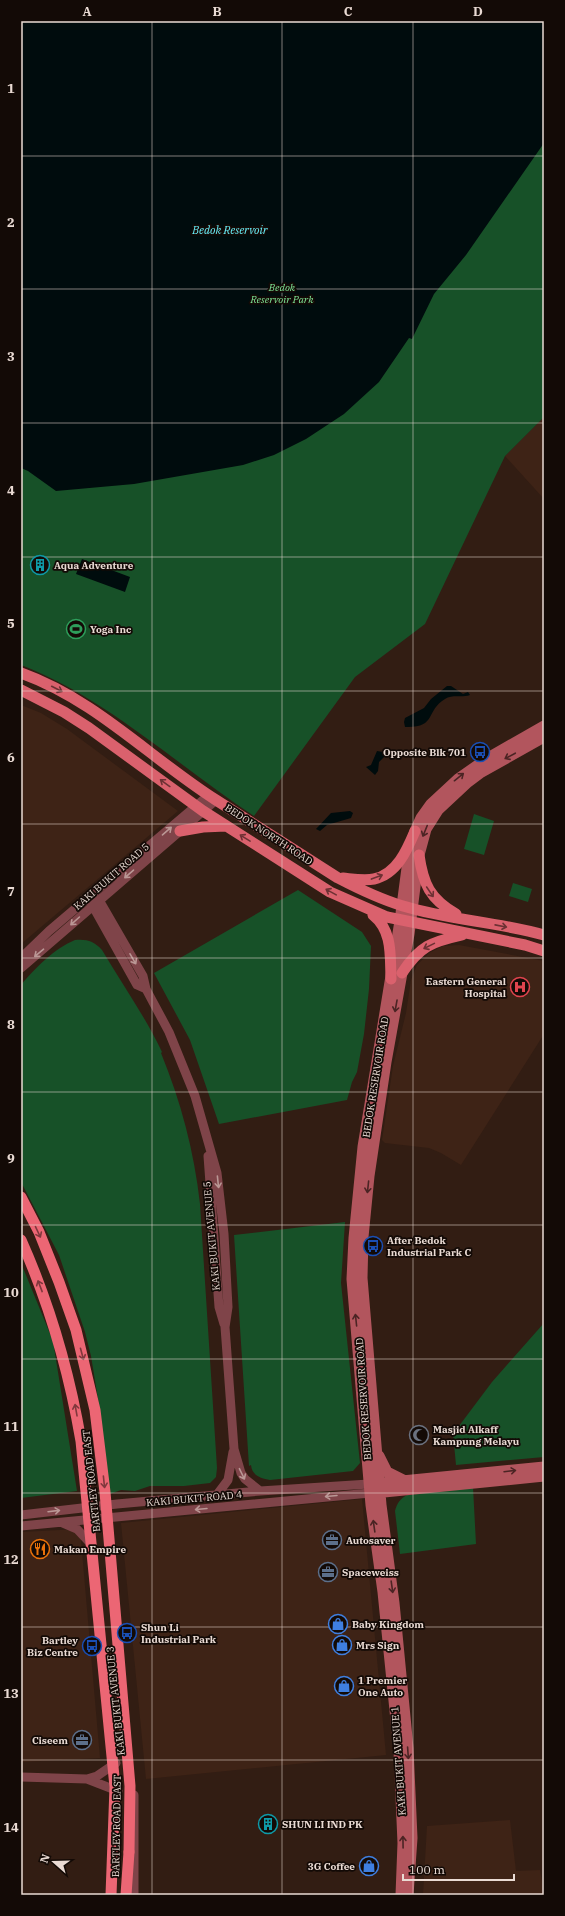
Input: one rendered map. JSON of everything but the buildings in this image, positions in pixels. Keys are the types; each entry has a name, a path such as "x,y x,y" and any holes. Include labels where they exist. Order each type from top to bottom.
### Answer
{"highway":[{"name":"BARTLEY ROAD EAST","path":"21,1197 39,1232 76,1330 95,1410 105,1492 130,1786 130,1852 126,1895"},
{"name":"BARTLEY ROAD EAST","path":"21,1240 41,1287 58,1339 72,1390 81,1441 115,1787 111,1895"}],"main road":[{"name":"BEDOK NORTH ROAD","path":"21,673 68,695 98,713 212,797 338,878 374,896 407,907 544,935"},
{"name":"BEDOK NORTH ROAD","path":"21,690 64,712 89,728 199,808 330,892 366,909 405,922 544,951"},
{"name":"BEDOK RESERVOIR ROAD","path":"374,1489 375,1446 362,1278 363,1237 373,1145 402,973 409,852 415,831 421,818 431,804 458,779 488,758 544,726"},
{"name":"BEDOK RESERVOIR ROAD","path":"407,907 428,824 438,810 480,773 544,737"},
{"path":"180,831 194,827 226,826"},
{"path":"338,878 362,880 375,879 386,873 402,859 415,831"},
{"path":"419,856 421,871 425,884 430,893 443,907 463,918"},
{"path":"366,909 378,919 387,932 390,944 391,979"},
{"name":"BEDOK RESERVOIR ROAD","path":"374,1489 353,1287 352,1259 363,1145 391,979 405,922"},
{"path":"402,973 418,952 446,939 466,934"},
{"path":"375,1446 387,1472 407,1482"},
{"path":"374,1489 407,1482 544,1467"},
{"path":"374,1489 544,1476"},
{"name":"KAKI BUKIT AVENUE 1","path":"374,1489 399,1750 403,1844 401,1895"},
{"name":"KAKI BUKIT AVENUE 1","path":"374,1489 394,1603 408,1752 412,1838 408,1895"}],"street":[{"name":"KAKI BUKIT ROAD 5","path":"21,968 94,899 212,797"},
{"name":"KAKI BUKIT ROAD 5","path":"21,958 180,831 199,808"},
{"name":"KAKI BUKIT AVENUE 5","path":"94,899 143,976 146,989 169,1032 195,1096 208,1144 219,1307 225,1327 234,1449"},
{"path":"234,1449 241,1473 254,1488 260,1491"},
{"path":"216,1496 228,1480 234,1449"},
{"name":"KAKI BUKIT ROAD 4","path":"21,1515 87,1507 260,1491 374,1489"},
{"name":"KAKI BUKIT ROAD 4","path":"21,1526 374,1489"},
{"name":"KAKI BUKIT AVENUE 3","path":"107,1505 136,1809 134,1895"},
{"name":"KAKI BUKIT AVENUE 3","path":"87,1507 118,1791 118,1839 114,1895"},
{"path":"58,1522 77,1529 91,1544"},
{"path":"21,1777 87,1779 97,1776 116,1764"},
{"path":"87,1779 118,1791"}],"shaded area":[{"path":"544,417 544,499 505,456"},
{"path":"21,705 41,713 67,729 178,811 21,944"},
{"path":"459,945 544,961 544,1034 461,1165 441,1153 429,1148 385,1143 382,1140 393,1066 406,1013 411,980 417,965 429,953 443,946"},
{"path":"362,1499 386,1755 146,1779 121,1523"},
{"name":"Bartley Biz Centre","path":"80,1529 100,1758 21,1762 21,1532"},
{"path":"510,1820 516,1871 540,1870 544,1895 423,1895 427,1826"}],"green space":[{"name":"Bedok Reservoir Park","path":"21,21 544,21 544,417 505,456 425,624 355,677 254,816 112,714 82,695 21,665"},
{"path":"474,814 494,821 484,855 464,849"},
{"path":"513,883 532,889 528,902 509,896"},
{"path":"298,890 362,932 371,946 369,989 364,1034 357,1072 352,1082 347,1100 219,1124 190,1040 154,973"},
{"path":"75,940 90,941 102,950 141,1013 162,1052 161,1053 175,1090 186,1127 200,1204 217,1468 216,1477 210,1483 184,1486 150,1486 135,1491 121,1490 110,1494 98,1399 91,1356 85,1332 59,1255 21,1182 21,985 53,953"},
{"path":"345,1222 341,1283 360,1463 353,1471 270,1480 263,1478 255,1474 251,1465 249,1466 234,1235"},
{"path":"21,1263 53,1341 77,1491 21,1498"},
{"path":"544,1323 544,1457 456,1465 453,1434 492,1382"},
{"path":"473,1487 476,1544 400,1554 395,1511 401,1500 407,1495"}],"water":[{"name":"Bedok Reservoir","path":"21,21 544,21 544,143 466,255 434,294 412,339 409,338 379,382 344,414 306,439 274,455 243,465 134,484 56,491 28,471 21,468"},
{"path":"82,559 130,577 125,592 76,574"},
{"path":"447,686 451,686 463,694 468,692 470,695 454,696 445,699 435,709 430,718 422,725 405,727 405,718 424,708 431,699"},
{"path":"377,751 383,752 385,756 379,762 378,771 375,775 366,767 371,765"},
{"path":"350,811 353,813 351,818 327,825 320,831 316,829 331,813"}],"place":[{"name":"Aqua Adventure","path":"40,565"},
{"name":"Yoga Inc","path":"76,629"},
{"name":"Opposite Blk 701","path":"480,752"},
{"name":"Eastern General Hospital","path":"520,987"},
{"name":"After Bedok Industrial Park C","path":"373,1246"},
{"name":"Masjid Alkaff Kampung Melayu","path":"419,1435"},
{"name":"Autosaver","path":"332,1540"},
{"name":"Makan Empire","path":"40,1549"},
{"name":"Spaceweiss","path":"328,1572"},
{"name":"Baby Kingdom","path":"338,1624"},
{"name":"Shun Li Industrial Park","path":"127,1633"},
{"name":"Mrs Sign","path":"342,1645"},
{"name":"Bartley Biz Centre","path":"92,1646"},
{"name":"1 Premier One Auto","path":"344,1686"},
{"name":"Ciseem","path":"82,1740"},
{"name":"SHUN LI IND PK","path":"268,1824"},
{"name":"3G Coffee","path":"369,1866"}]}
